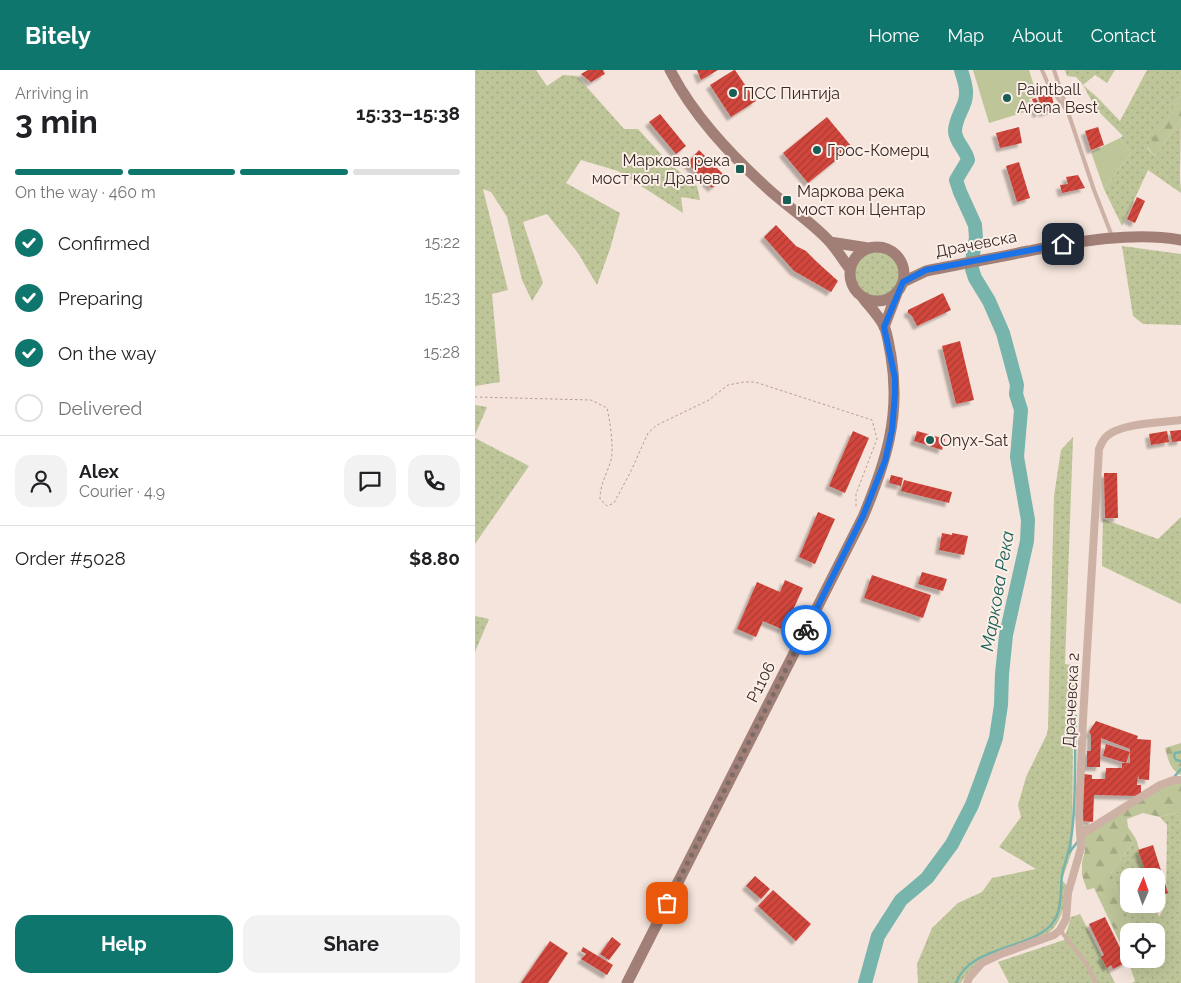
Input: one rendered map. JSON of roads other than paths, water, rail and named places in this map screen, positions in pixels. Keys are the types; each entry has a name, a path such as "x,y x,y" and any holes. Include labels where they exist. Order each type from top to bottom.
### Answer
{"main road":[{"path":"670,70 695,111 713,133 766,188 830,242 850,269 852,286 884,327"},
{"name":"Драчевска","path":"900,287 926,270 1077,242 1113,238 1171,238 1181,240"},
{"path":"830,242 888,249 899,257 905,273 884,327"},
{"path":"850,269 858,254 868,248"},
{"name":"Драчевска","path":"902,263 926,270"},
{"path":"863,298 879,302 889,299 900,287"},
{"name":"P1106","path":"627,983 863,516 885,461 892,430 895,378 884,327"}],"street":[{"name":"Драчевска 2","path":"1060,930 1066,919 1069,893 1080,856 1081,834 1079,814 1083,718 1099,449 1106,437 1115,431 1129,427 1181,420"},
{"path":"1081,834 1161,785 1174,780 1181,780"},
{"path":"967,983 973,979 982,964 1001,954 1054,935 1060,930"}],"lane":[{"path":"1042,70 1049,86 1068,112"},
{"path":"1053,70 1094,190 1113,238"},
{"path":"1060,930 1086,963 1096,983"}],"waterway":[{"name":"Маркова Река","path":"865,983 878,936 901,900 927,878 952,844 972,805 982,778 996,738 1001,705 1006,635 1027,541 1028,520 1017,457 1021,410 1016,394 1017,385 1003,333 972,269 976,238 975,225 956,180 968,160 955,135 956,123 966,97 961,70"},
{"path":"956,983 963,971 973,962 1041,933 1055,920 1072,830 1076,716"},
{"path":"1181,752 1175,753 1174,756 1176,760 1181,761"},
{"path":"1174,777 1181,769"},
{"path":"1068,854 1079,840"}],"place":[{"name":"ПСС Пинтија","path":"733,93"},
{"name":"Paintball Arena Best","path":"1007,98"},
{"name":"Грос-Комерц","path":"817,150"},
{"name":"Маркова река мост кон Драчево","path":"740,169"},
{"name":"Маркова река мост кон Центар","path":"787,200"},
{"name":"Onyx-Sat","path":"930,440"}]}
